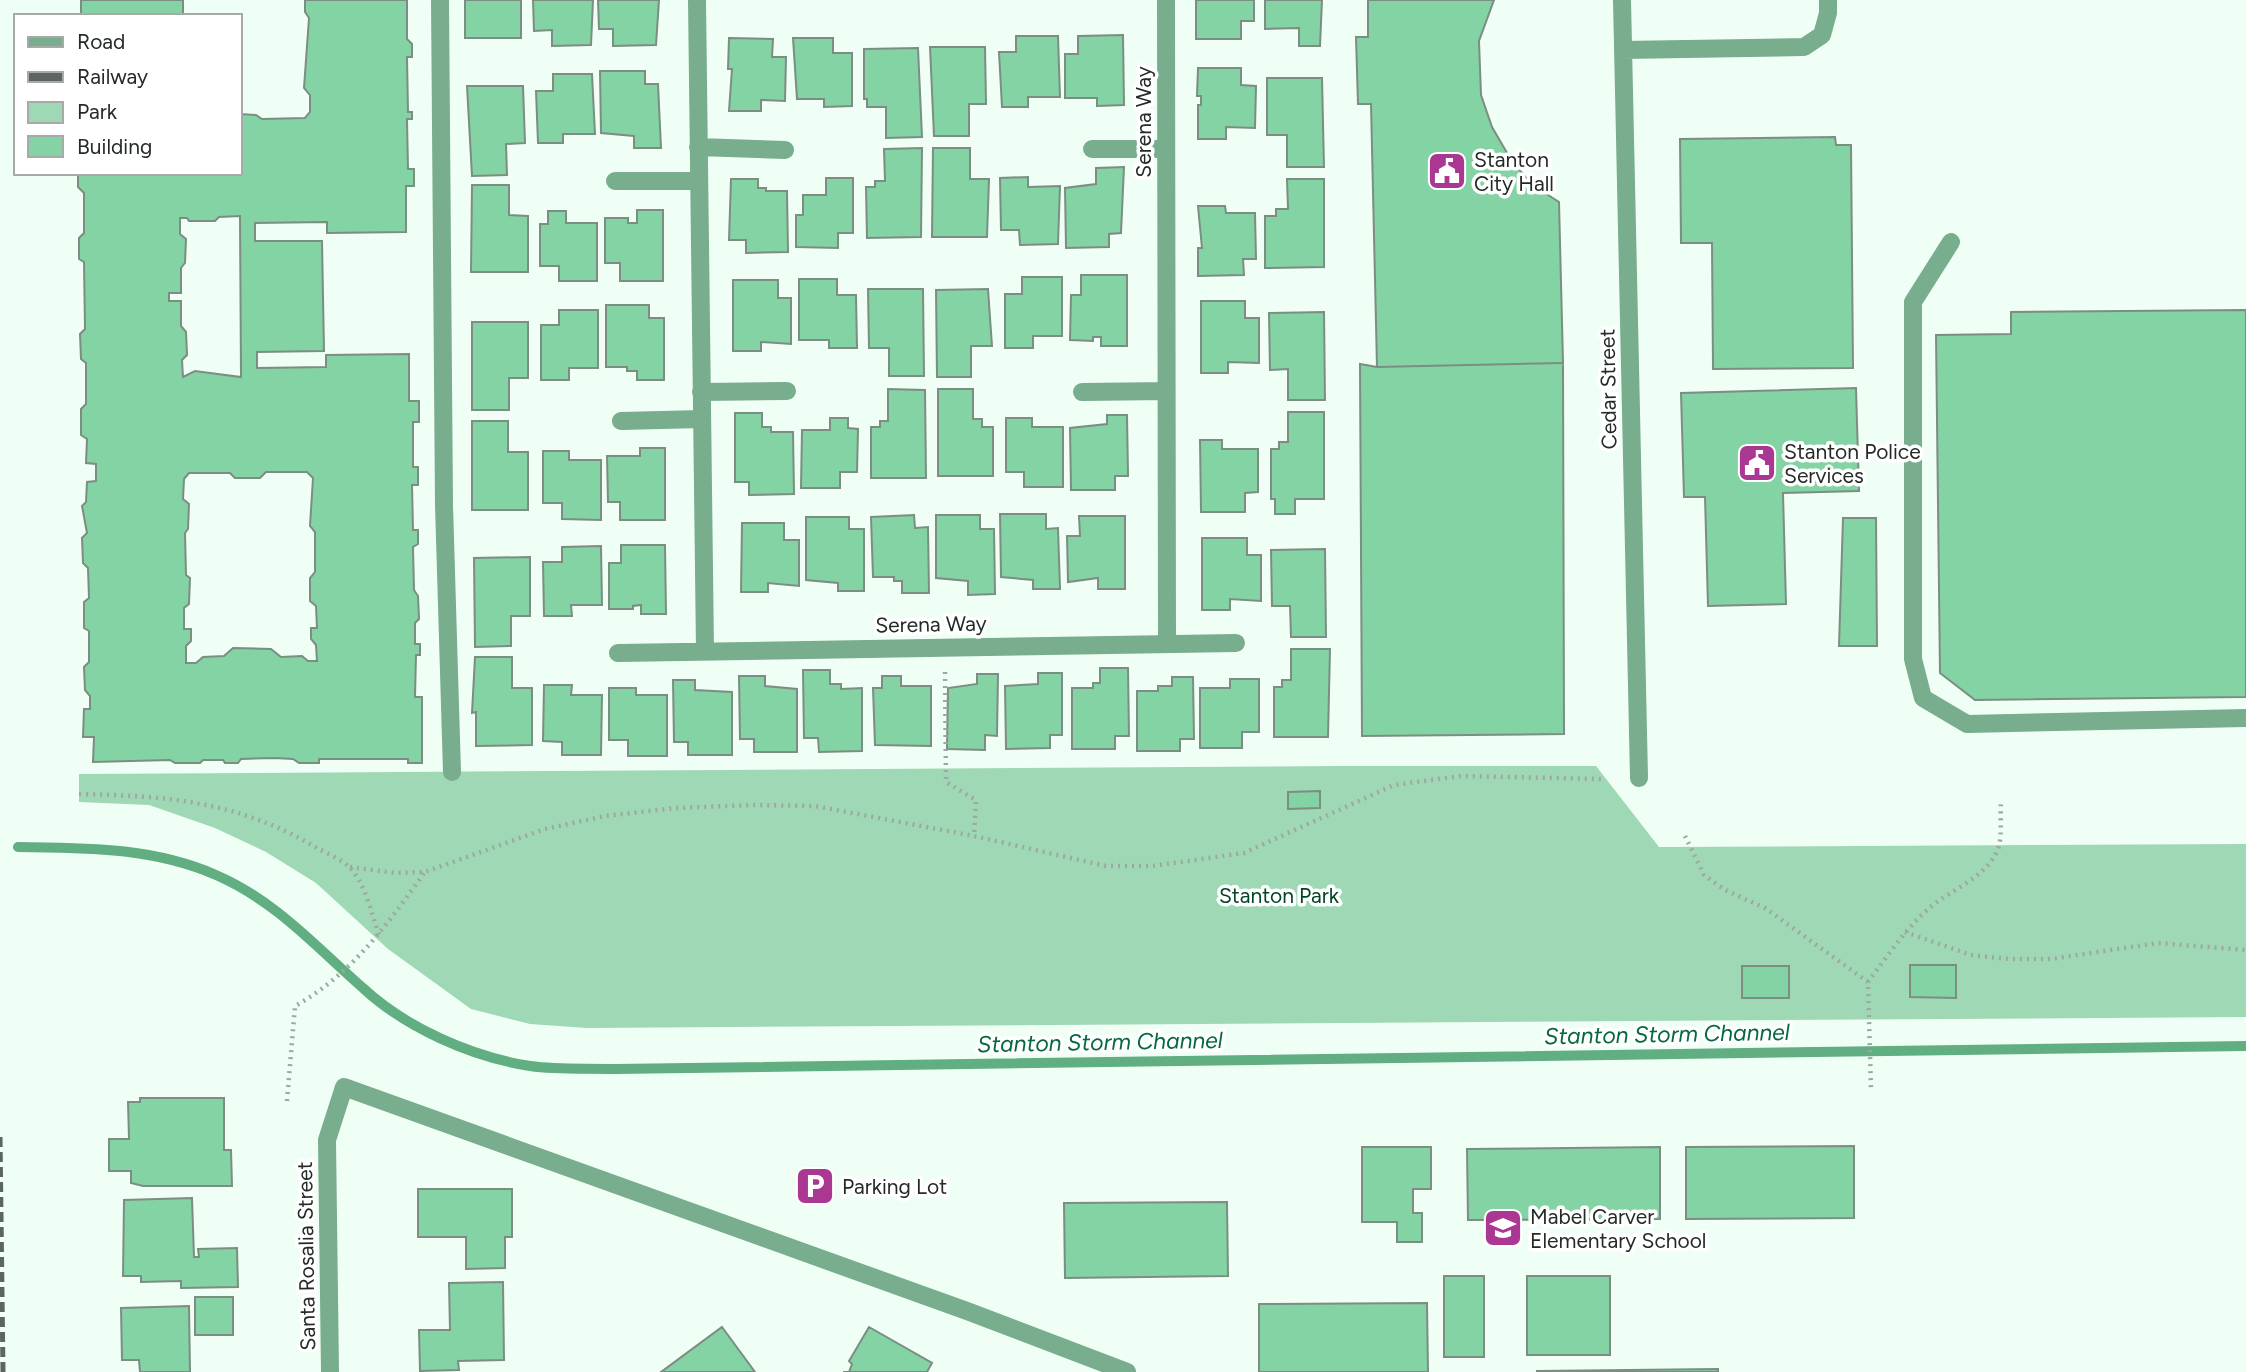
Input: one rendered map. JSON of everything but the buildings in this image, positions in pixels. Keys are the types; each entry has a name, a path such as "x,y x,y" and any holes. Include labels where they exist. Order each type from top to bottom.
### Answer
{"street":[{"path":"440,0 444,505 452,772"},
{"path":"696,0 705,651"},
{"name":"Serena Way","path":"618,653 1167,643 1166,0"},
{"name":"Cedar Street","path":"1622,0 1639,778"},
{"path":"1623,50 1804,47 1822,35 1828,13 1828,0"},
{"path":"698,147 785,150"},
{"path":"1092,149 1166,149"},
{"path":"615,181 699,181"},
{"path":"1951,242 1913,302 1913,659 1923,698 1967,724 2246,718"},
{"path":"701,392 787,391"},
{"path":"1082,392 1166,391"},
{"path":"621,421 702,419"},
{"path":"1167,643 1236,643"},
{"name":"Santa Rosalia Street","path":"330,1372 327,1140 344,1087 967,1311 1127,1372"}],"path":[{"path":"944,647 946,782 976,800 974,836"},
{"path":"79,794 161,796 203,802 286,829 350,867 395,873 425,873 545,829 605,816 676,808 815,806 974,836 1106,866 1152,866 1212,860 1244,853 1394,785 1461,776 1602,779"},
{"path":"1871,1090 1871,1012 1868,982 1905,932 1928,909 1972,879 1989,863 1998,847 2001,803"},
{"path":"1685,836 1691,855 1704,875 1725,890 1765,908 1868,982"},
{"path":"350,867 365,897 379,936"},
{"path":"287,1101 295,1006 320,992 379,936 425,873"},
{"path":"1905,932 1972,955 2009,959 2051,959 2158,943 2246,950"}],"green space":[{"name":"Stanton Park","path":"1596,766 1659,847 2246,844 2246,1017 587,1028 530,1024 471,1009 388,949 316,883 266,852 215,828 149,805 79,802 79,774"}],"waterway":[{"name":"Stanton Storm Channel","path":"18,847 94,849 143,854 168,859 216,875 276,911 380,1002 419,1028 485,1056 541,1067 615,1069 2246,1046"}],"railway":[{"path":"0,1137 3,1372"}],"place":[{"name":"Stanton City Hall","path":"1447,171"},
{"name":"Stanton Police Services","path":"1757,463"},
{"name":"Parking Lot","path":"815,1186"},
{"name":"Mabel Carver Elementary School","path":"1503,1228"}]}
